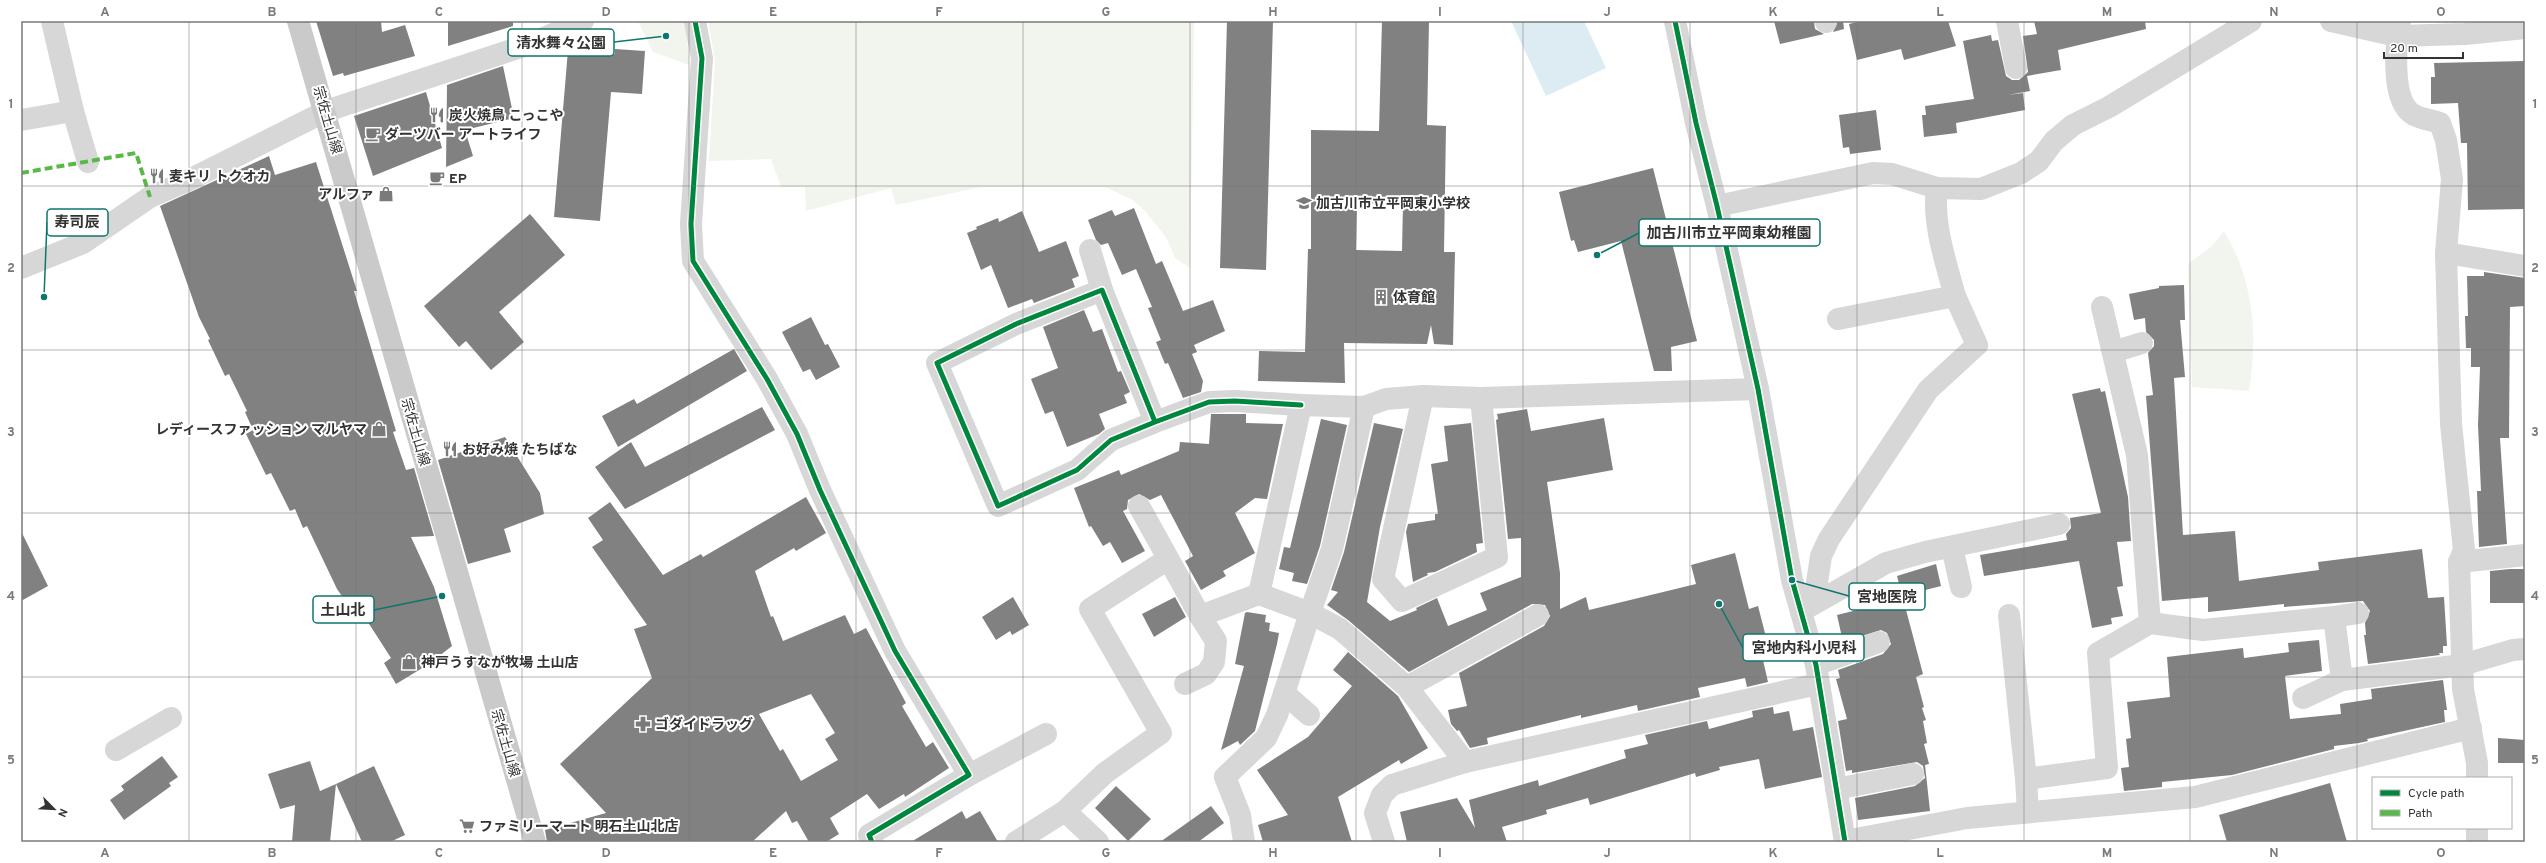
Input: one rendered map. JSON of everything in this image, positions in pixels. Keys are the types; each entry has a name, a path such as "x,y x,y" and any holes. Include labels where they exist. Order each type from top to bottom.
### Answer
{"main road":[{"name":"宗佐土山線","path":"298,21 326,111 535,842"}],"street":[{"path":"52,21 73,111 88,162"},
{"path":"21,268 83,243 150,197 187,181 326,111 527,45 583,21"},
{"path":"695,21 702,58 691,224 693,261 767,379 797,434 817,484 895,651 969,776"},
{"path":"1675,21 1696,123 1717,206 1758,388 1792,580 1817,674 1845,842 1967,818 2028,811 2195,797 2471,728"},
{"path":"2007,21 2016,68"},
{"path":"1717,206 1873,173 1892,174 1937,188 1981,189 2021,173 2039,161 2054,141 2073,125 2110,107 2251,21"},
{"path":"2331,21 2398,29 2465,34 2525,28"},
{"path":"2398,29 2396,64 2401,98 2407,109 2414,116 2440,123 2446,140 2452,179 2446,253 2451,424 2464,550 2459,562 2463,689 2477,763 2477,777"},
{"path":"21,120 73,111"},
{"path":"1801,612 1816,590 1821,556 1833,533 1928,390 1977,344 1955,296 1940,243 1935,199 1937,188"},
{"path":"1090,250 1102,290 1155,422"},
{"path":"2446,253 2525,266"},
{"path":"1102,290 1016,324 937,362 998,506 1077,470 1111,440 1209,402 1364,407 1386,399 1423,396 1481,398 1758,388"},
{"path":"1838,319 1955,296"},
{"path":"2102,308 2137,455 2150,623"},
{"path":"2113,352 2142,343"},
{"path":"1423,396 1383,579 1402,601 1497,557 1481,398"},
{"path":"1259,594 1301,405"},
{"path":"1244,842 1240,815 1225,778 1266,738 1284,693 1332,549 1364,407"},
{"path":"1139,506 1200,616 1216,641 1214,662 1206,674 1185,684"},
{"path":"1801,612 1886,563 1952,546 2059,524"},
{"path":"1952,546 1961,587"},
{"path":"2459,562 2525,555"},
{"path":"1016,842 1065,811 1104,773 1161,733 1090,609 1168,559"},
{"path":"1200,616 1259,594 1310,613 1340,629 1407,687 1465,762"},
{"path":"2026,779 2107,768 2098,653 2150,623 2203,630 2334,617 2358,613"},
{"path":"1407,687 1538,615"},
{"path":"2009,615 2028,811"},
{"path":"2334,617 2342,680"},
{"path":"1384,842 1375,813 1382,795 1392,785 1465,762 1817,674 1880,642"},
{"path":"2303,698 2342,680 2462,665 2513,650 2525,649"},
{"path":"1284,693 1309,715"},
{"path":"116,750 171,718"},
{"path":"872,842 869,835 969,776 1046,734"},
{"path":"1836,789 1913,774"},
{"path":"1065,811 1098,842"},
{"path":"2477,829 2477,842"}],"shaded area":[{"path":"638,21 686,21 689,65 653,52"},
{"path":"708,21 1194,21 1190,268 1175,258 1166,237 1145,211 1133,200 1105,187 981,187 896,205 891,188 806,211 805,187 781,187 771,159 709,161 715,60"},
{"path":"1511,21 1584,21 1606,68 1546,96"},
{"path":"2224,231 2242,269 2251,309 2253,349 2249,391 2192,387 2188,264 2212,246"}],"building":[{"path":"316,21 381,21 382,32 405,25 415,56 344,76 343,73 333,76"},
{"path":"448,21 513,21 513,26 448,46"},
{"path":"1227,21 1273,21 1266,270 1220,268"},
{"path":"1382,21 1429,21 1427,125 1446,126 1444,252 1455,252 1453,345 1434,344 1431,325 1427,344 1344,343 1345,383 1258,381 1259,351 1305,352 1308,249 1311,249 1311,130 1379,131","holes":["1357,203 1403,204 1402,251 1356,250"]},
{"path":"1774,21 1814,21 1815,29 1824,34 1780,44"},
{"path":"1838,21 1843,21 1844,29 1833,32"},
{"path":"1861,21 1948,21 1956,46 1904,60 1901,49 1857,60 1849,24"},
{"path":"2034,21 2145,21 2146,29 2058,50 2061,70 2027,76 2030,91 2008,95 2023,93 2025,110 1956,123 1957,133 1924,137 1922,115 1926,115 1925,106 1974,99 1963,41 1991,35 1992,41 1998,40 2006,76 2012,80 2019,80 2028,72 2023,36 2037,34"},
{"path":"615,49 645,51 642,94 611,92 600,221 554,217 568,50 615,54"},
{"path":"2525,61 2525,209 2468,210 2467,143 2461,143 2458,103 2431,104 2431,77 2435,77 2434,63"},
{"path":"503,66 514,118 465,130 473,156 446,167 447,85"},
{"path":"426,92 442,148 373,176 354,116"},
{"path":"1876,110 1881,150 1850,154 1849,147 1843,148 1839,115"},
{"path":"269,156 275,175 316,162 357,291 354,291 396,431 393,432 406,470 414,468 434,536 411,537 434,587 452,646 429,664 396,684 384,663 391,658 364,616 358,619 337,589 307,526 303,528 295,509 290,511 271,473 266,475 246,434 253,430 245,412 247,411 229,374 225,376 208,340 210,339 199,317 160,206"},
{"path":"1653,168 1697,341 1671,347 1672,371 1654,371 1621,241 1578,252 1574,240 1571,241 1559,192"},
{"path":"1134,208 1156,264 1162,261 1183,311 1213,300 1225,331 1194,345 1197,352 1192,354 1203,381 1201,392 1183,398 1168,363 1165,364 1156,342 1161,340 1148,308 1152,307 1136,269 1122,275 1108,243 1101,245 1096,240 1088,220 1112,210 1115,216"},
{"path":"1022,211 1039,252 1066,241 1079,276 1072,279 1075,287 1034,303 1032,299 1008,308 991,265 981,270 967,233 977,229 976,227 998,218 999,222"},
{"path":"530,214 565,255 499,312 524,342 491,370 466,341 459,347 424,306"},
{"path":"2484,272 2525,278 2525,306 2510,307 2509,438 2500,438 2507,544 2479,547 2477,491 2481,491 2478,425 2480,367 2471,367 2471,348 2466,348 2465,316 2468,316 2467,276 2484,276"},
{"path":"2184,285 2185,320 2180,320 2185,377 2174,378 2183,535 2235,531 2239,581 2319,570 2318,562 2422,549 2428,598 2444,597 2447,646 2443,646 2443,653 2439,653 2440,655 2368,664 2364,635 2366,635 2365,623 2370,611 2363,601 2284,607 2284,604 2208,612 2208,597 2162,601 2146,396 2153,395 2148,353 2154,346 2154,340 2146,332 2145,318 2134,320 2129,294 2159,288 2159,286"},
{"path":"1084,310 1093,332 1102,329 1118,372 1121,371 1130,392 1124,395 1127,403 1099,414 1105,429 1099,434 1067,447 1053,411 1045,414 1031,379 1058,368 1043,327"},
{"path":"811,317 825,345 828,344 840,367 816,380 810,369 803,372 782,332"},
{"path":"734,349 747,371 618,447 602,416 634,399 637,404"},
{"path":"2100,388 2101,392 2105,391 2128,497 2131,541 2117,542 2123,586 2117,587 2123,616 2111,618 2112,624 2092,628 2079,561 1984,576 1980,555 2067,540 2066,534 2071,528 2070,518 2101,513 2072,394"},
{"path":"762,407 775,430 625,509 595,467 631,442 645,467"},
{"path":"1527,409 1531,431 1604,418 1613,470 1547,482 1560,573 1560,609 1586,597 1589,610 1696,584 1691,565 1735,553 1749,609 1758,606 1766,637 1758,638 1768,682 1747,687 1745,678 1698,688 1700,697 1638,711 1637,705 1581,718 1581,715 1487,738 1488,744 1470,748 1459,730 1457,731 1451,724 1448,710 1467,706 1459,673 1544,626 1550,616 1545,605 1532,604 1409,672 1348,620 1327,605 1338,592 1331,590 1344,552 1374,423 1403,429 1380,527 1367,602 1390,621 1417,610 1416,608 1437,598 1448,626 1487,610 1480,593 1521,577 1521,538 1508,539 1496,420 1498,419 1497,414"},
{"path":"1211,414 1246,414 1246,423 1283,424 1267,499 1255,498 1235,513 1255,553 1223,571 1226,576 1201,590 1185,561 1193,556 1161,495 1150,500 1139,494 1128,500 1127,509 1123,511 1145,551 1122,563 1110,542 1103,546 1091,526 1089,527 1074,488 1119,470 1121,475 1179,451 1180,442 1209,444"},
{"path":"1321,419 1347,425 1320,546 1307,584 1292,581 1294,573 1279,569 1284,547 1290,548"},
{"path":"1471,423 1483,543 1476,544 1477,552 1435,572 1427,573 1428,575 1413,582 1406,532 1408,524 1435,520 1435,514 1438,514 1431,464 1448,461 1444,426"},
{"path":"505,437 540,493 544,514 504,529 511,552 468,564 438,460"},
{"path":"806,497 826,533 796,551 794,548 755,571 771,617 773,616 783,641 845,615 854,634 866,628 906,703 902,706 926,747 933,742 949,768 905,797 904,794 879,809 867,794 830,818 839,834 826,842 809,842 797,821 792,823 786,811 752,842 547,842 545,830 606,813 560,764 652,678 634,629 647,625 592,547 603,540 588,518 610,502 663,575 701,554 703,557","holes":["811,694 835,733 825,739 838,760 801,781 783,749 780,751 759,714"]},
{"path":"21,531 48,586 21,601"},
{"path":"1936,564 1941,586 1902,596 1897,576"},
{"path":"2525,569 2525,603 2490,603 2490,571"},
{"path":"1901,591 1923,674 1916,677 1926,720 1923,721 1927,743 1924,744 1929,764 1925,765 1930,811 1858,820 1855,798 1915,786 1925,778 1923,766 1917,762 1852,773 1852,770 1846,771 1838,721 1847,719 1836,679 1840,678 1838,670 1883,654 1891,644 1887,633 1881,630 1843,642 1837,615 1881,604 1879,597"},
{"path":"1013,597 1029,625 1012,635 1010,631 996,640 982,617"},
{"path":"1175,597 1186,617 1154,637 1142,614"},
{"path":"1245,613 1266,615 1265,622 1270,623 1269,631 1279,633 1277,644 1255,731 1240,745 1238,741 1221,750 1244,666 1235,664"},
{"path":"2319,640 2322,671 2285,676 2290,719 2341,714 2340,704 2372,699 2371,689 2443,680 2447,710 2444,710 2445,722 2367,739 2368,741 2359,743 2334,746 2334,749 2232,775 2162,782 2162,787 2124,791 2121,768 2129,767 2126,739 2131,738 2127,702 2170,697 2167,657 2243,648 2244,658 2289,652 2288,643"},
{"path":"1348,652 1398,696 1428,748 1401,764 1399,760 1338,797 1352,842 1263,842 1258,825 1288,815 1257,770 1308,737 1352,686 1333,670"},
{"path":"1773,707 1774,714 1789,711 1793,731 1813,727 1822,777 1765,789 1759,759 1719,767 1720,770 1696,777 1695,773 1590,805 1588,798 1546,810 1547,814 1502,827 1507,842 1407,842 1400,812 1457,798 1475,828 1469,800 1538,780 1539,786 1626,758 1624,750 1648,744 1645,735 1707,721 1709,729 1753,717 1752,711"},
{"path":"2498,738 2525,740 2525,763 2498,763"},
{"path":"162,756 178,777 169,783 171,786 124,820 110,800 124,790 121,786"},
{"path":"310,761 320,791 336,784 330,842 292,842 295,805 280,809 268,774"},
{"path":"374,766 405,835 390,842 362,842 336,784"},
{"path":"2330,783 2347,842 2227,842 2219,815"},
{"path":"1116,786 1151,819 1128,841 1095,808"},
{"path":"1211,806 1224,823 1198,842 1160,842"},
{"path":"962,811 966,819 980,811 998,842 911,842"}],"marked path":[{"path":"21,173 136,153 150,197"}],"cycle path":[{"path":"695,21 702,58 691,224 693,261 767,379 797,434 820,490 895,651 969,775 869,835 872,842"},
{"path":"1675,21 1696,123 1717,206 1758,389 1792,580 1816,665 1845,842"},
{"path":"1155,422 1111,440 1077,470 998,506 937,363 1016,324 1102,290 1155,422 1209,402 1235,401 1301,405"}],"place":[{"name":"清水舞々公園","path":"666,36"},
{"name":"炭火焼鳥 こっこや","path":"437,115"},
{"name":"ダーツバー アートライフ","path":"373,134"},
{"name":"麦キリ トクオカ","path":"157,176"},
{"name":"EP","path":"437,178"},
{"name":"アルファ","path":"386,194"},
{"name":"加古川市立平岡東小学校","path":"1304,203"},
{"name":"加古川市立平岡東幼稚園","path":"1597,255"},
{"name":"寿司辰","path":"44,297"},
{"name":"体育館","path":"1381,297"},
{"name":"レディースファッション マルヤマ","path":"379,429"},
{"name":"お好み焼 たちばな","path":"450,449"},
{"name":"宮地医院","path":"1792,580"},
{"name":"土山北","path":"442,596"},
{"name":"宮地内科小児科","path":"1719,604"},
{"name":"神戸うすなが牧場 土山店","path":"409,662"},
{"name":"ゴダイドラッグ","path":"643,724"},
{"name":"ファミリーマート 明石土山北店","path":"467,826"}]}
